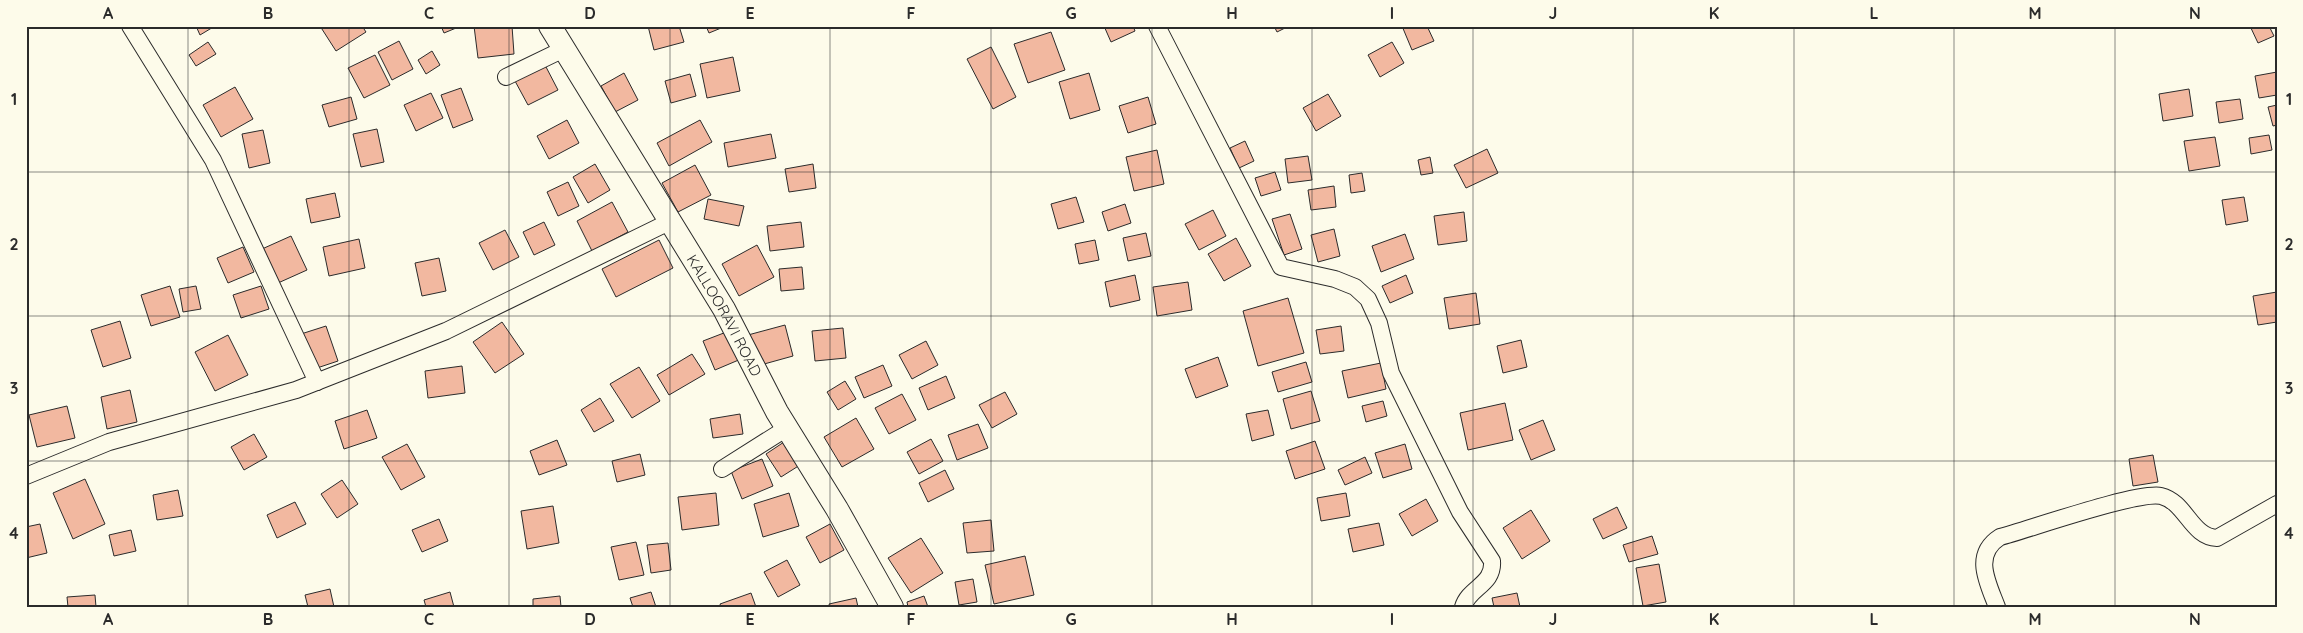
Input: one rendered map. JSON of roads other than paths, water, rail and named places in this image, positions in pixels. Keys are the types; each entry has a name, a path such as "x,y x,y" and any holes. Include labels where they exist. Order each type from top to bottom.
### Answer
{"main road":[{"name":"KALLOORAVI ROAD","path":"550,26 724,310 787,428 837,509 892,607"}],"street":[{"path":"130,26 213,160 317,382"},
{"path":"1157,26 1281,267 1335,280 1355,287 1368,299 1379,323 1391,373 1403,400 1460,512 1492,561 1493,570 1490,577 1469,595 1463,607"},
{"path":"506,77 564,50"},
{"path":"26,476 109,442 296,390 317,382 446,331 669,222"},
{"path":"722,469 787,428"},
{"path":"1997,607 1985,576 1984,561 1990,544 2000,537 2118,503 2160,496 2172,500 2201,533 2208,537 2217,538 2277,504"}]}
